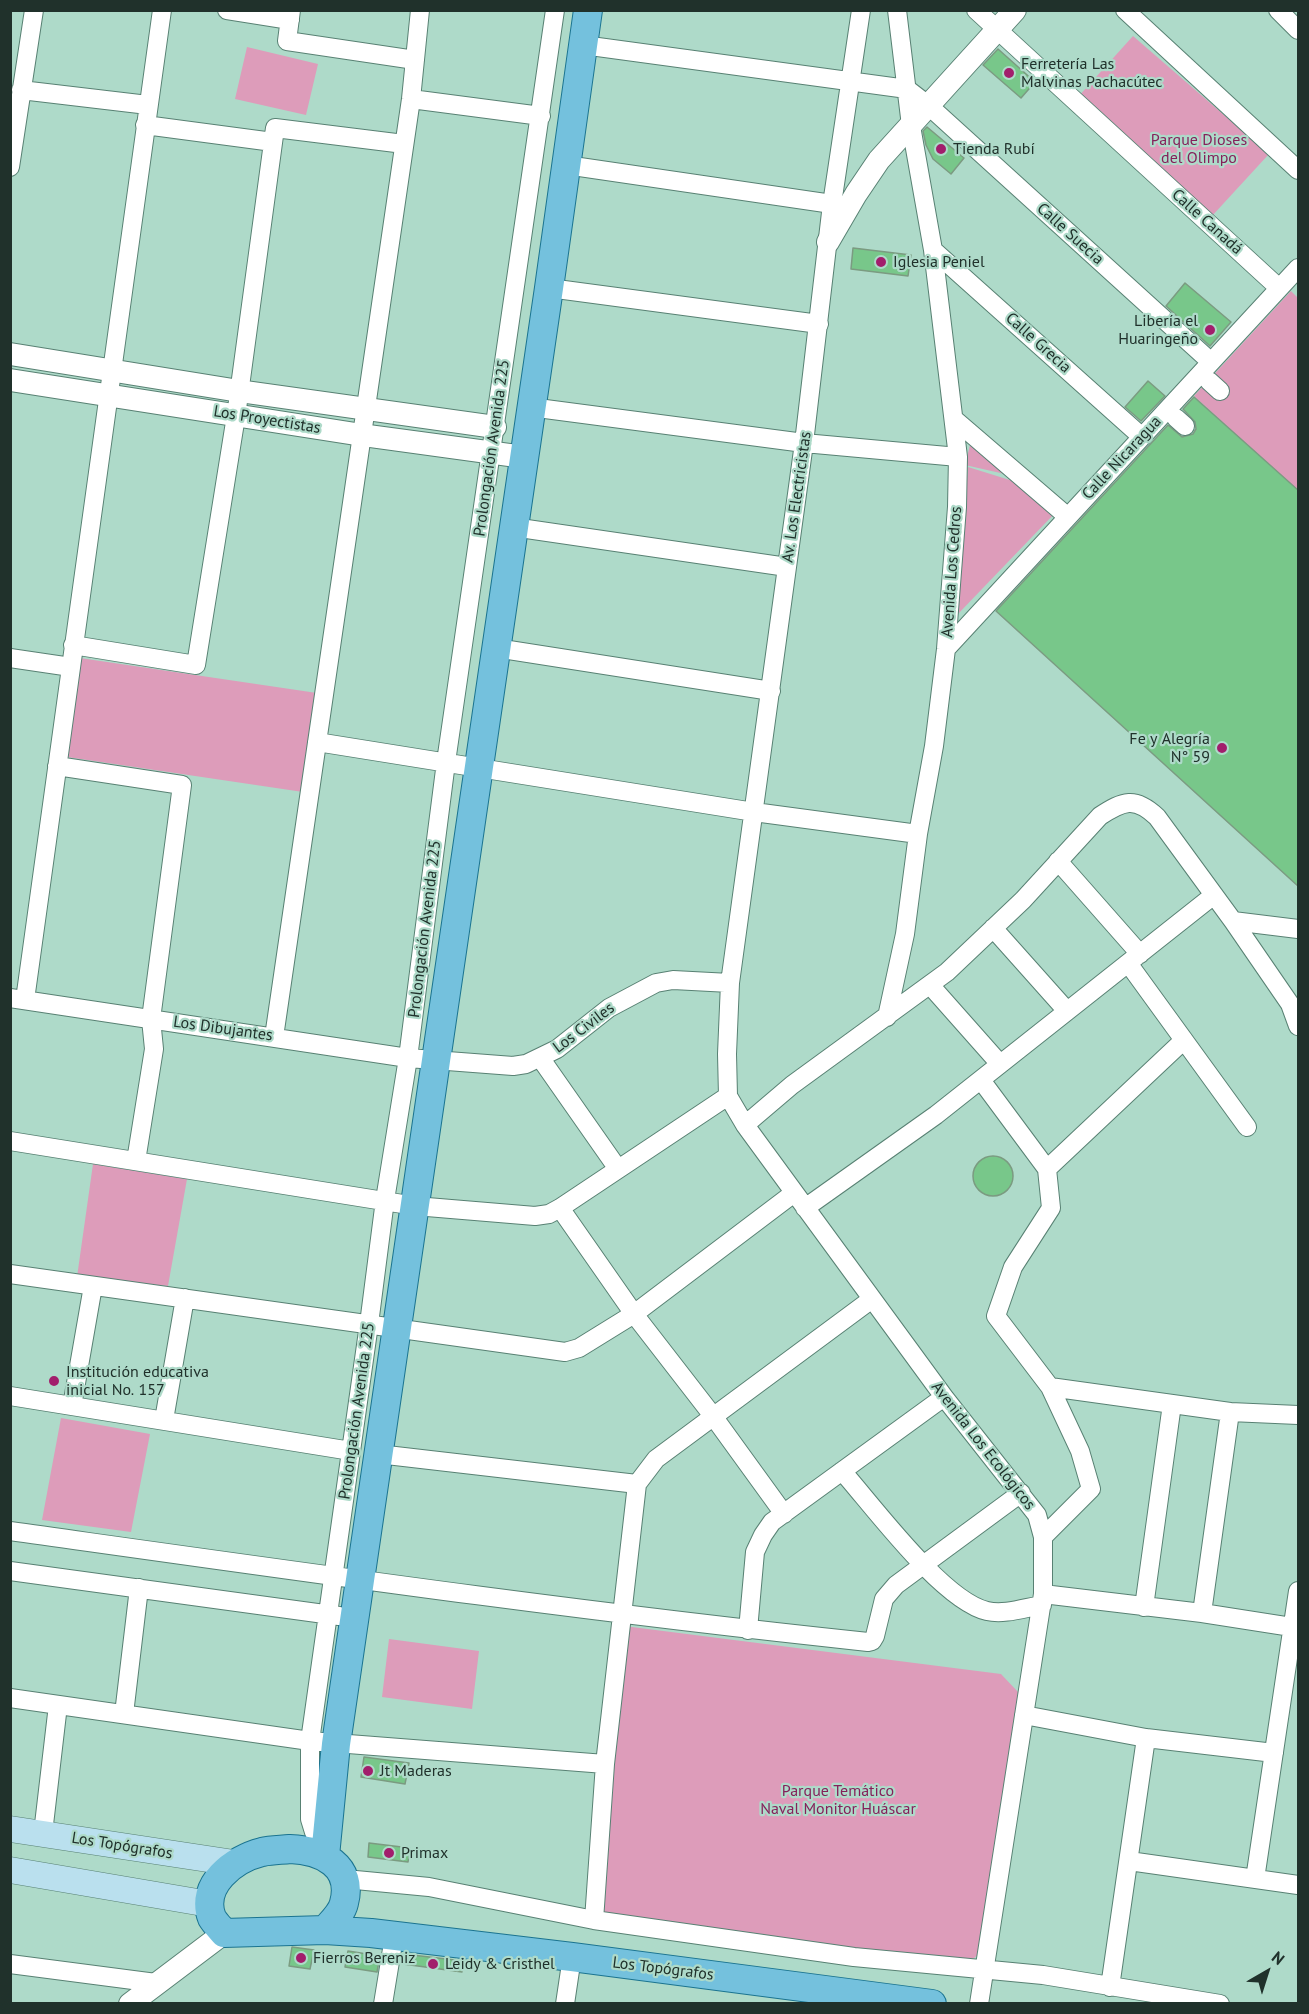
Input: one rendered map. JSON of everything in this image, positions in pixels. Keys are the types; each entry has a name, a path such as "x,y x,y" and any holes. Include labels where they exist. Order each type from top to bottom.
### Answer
{"main road":[{"name":"Prolongación Avenida 225","path":"326,1850 323,1742 347,1579 378,1454 383,1326 414,1206 422,1059 478,767 588,10"},
{"name":"Los Topógrafos","path":"10,1829 234,1863"},
{"path":"290,1849 326,1850 337,1864 345,1884 344,1904 325,1930 224,1933 213,1920 209,1904 212,1891 220,1876 234,1863 262,1852 290,1849"},
{"path":"10,1870 209,1904"},
{"name":"Los Topógrafos","path":"345,1884 358,1909 375,1925 394,1937"},
{"name":"Los Topógrafos","path":"325,1930 371,1933 572,1957 932,2004"}],"street":[{"path":"10,167 17,100 34,10"},
{"path":"18,999 57,766 162,10"},
{"path":"227,10 290,15 287,41 415,60"},
{"path":"274,1037 411,99 420,10"},
{"name":"Prolongación Avenida 225","path":"347,1579 351,1450 383,1326 385,1200 422,1059 446,762 555,10"},
{"name":"Av. Los Electricistas","path":"730,983 804,443 832,204 861,10"},
{"name":"Avenida Los Cedros","path":"886,1017 905,934 918,834 934,746 946,649 957,507 958,457 933,250 911,126 897,10"},
{"name":"Calle Canadá","path":"976,10 1279,288"},
{"path":"828,242 855,194 879,160 1015,10"},
{"path":"1125,10 1299,170"},
{"path":"1278,10 1299,30"},
{"path":"583,45 907,89"},
{"name":"Calle Suecia","path":"907,89 929,106 1211,362"},
{"path":"411,99 541,117"},
{"path":"17,100 148,105"},
{"path":"145,125 273,142"},
{"path":"73,645 196,665 236,416 275,128 404,144"},
{"path":"566,165 832,204"},
{"name":"Calle Grecia","path":"933,250 1142,436"},
{"name":"Calle Nicaragua","path":"946,649 1279,288 1297,272"},
{"path":"549,288 819,324"},
{"path":"10,354 239,391 495,427"},
{"name":"Los Proyectistas","path":"10,380 362,435 524,457"},
{"path":"530,407 804,443 958,457"},
{"path":"954,419 1068,517"},
{"path":"513,528 787,567"},
{"path":"496,648 771,691"},
{"path":"10,658 71,667"},
{"path":"317,742 754,812 918,834"},
{"path":"57,766 182,785 151,1019 153,1049 136,1161"},
{"path":"745,1125 792,1085 947,972 1023,900 1100,816 1116,806 1130,802 1146,807 1157,817 1290,1004 1299,1026"},
{"path":"1059,861 1134,958 1184,1040 1247,1127"},
{"path":"10,1274 565,1352 579,1348 634,1314 800,1201 936,1115 1214,895"},
{"path":"1233,921 1296,926"},
{"path":"993,928 1067,1011"},
{"name":"Los Civiles","path":"422,1059 513,1066 526,1064 557,1050 609,1008 656,983 673,980 730,983"},
{"name":"Avenida Los Ecológicos","path":"730,983 728,1096 745,1125 944,1398 1037,1515 1043,1537 1042,1600 979,2004"},
{"path":"930,985 1000,1064"},
{"name":"Los Dibujantes","path":"18,999 422,1059"},
{"path":"1047,1169 1184,1040"},
{"path":"541,1059 618,1169"},
{"path":"981,1080 1047,1169 1051,1208 1013,1267 996,1316 1050,1387 1080,1451 1091,1489 1043,1537"},
{"path":"10,1141 414,1206 536,1216 549,1214 560,1208 728,1096"},
{"path":"560,1208 634,1314 713,1416 784,1514"},
{"path":"72,1406 93,1286"},
{"path":"164,1420 185,1298"},
{"path":"594,1920 604,1764 637,1484 656,1459 872,1299"},
{"path":"1050,1387 1230,1412 1299,1415"},
{"path":"10,1396 351,1450"},
{"path":"748,1630 755,1552 772,1522 944,1398"},
{"path":"1144,1607 1172,1404"},
{"path":"1202,1613 1230,1412"},
{"path":"378,1454 637,1484"},
{"path":"842,1471 922,1564 969,1604 986,1611 1001,1612 1042,1600 1202,1613 1296,1628"},
{"path":"10,1531 347,1579 748,1630 868,1642 872,1641 884,1599 896,1585 1020,1493"},
{"path":"10,1571 341,1616"},
{"path":"124,1714 139,1588"},
{"path":"1255,1879 1296,1628 1299,1592"},
{"path":"10,1698 323,1742 604,1764"},
{"path":"43,1833 57,1705"},
{"path":"1024,1715 1146,1738 1274,1753"},
{"path":"1110,1987 1146,1738"},
{"path":"1129,1861 1299,1886"},
{"path":"345,1884 429,1887 594,1920 854,1957 1043,1975 1221,2004"},
{"path":"130,2004 224,1933"},
{"path":"383,2004 394,1937"},
{"path":"565,2004 572,1957"},
{"path":"10,1964 156,1983"}],"green space":[{"name":"Parque Dioses del Olimpo","path":"1133,36 1269,154 1212,216 1078,97"},
{"path":"247,47 318,64 306,115 235,99"},
{"path":"1291,291 1298,298 1298,491 1194,396"},
{"path":"971,441 1018,477 965,465"},
{"path":"968,467 1029,486 1056,512 957,615"},
{"path":"80,658 317,693 303,792 67,757"},
{"path":"93,1164 187,1179 168,1286 77,1277"},
{"path":"61,1418 150,1434 131,1532 42,1520"},
{"name":"Parque Temático Naval Monitor Huáscar","path":"624,1626 1001,1674 1018,1692 982,1952 966,1964 602,1912"},
{"path":"389,1639 479,1651 472,1709 382,1697"}],"building":[{"name":"Ferretería Las Malvinas Pachacútec","path":"998,49 1035,82 1021,98 983,65"},
{"name":"Tienda Rubí","path":"927,127 964,158 951,174 933,159 926,145 923,131"},
{"name":"Iglesia Peniel","path":"853,248 911,255 908,276 851,269"},
{"path":"1185,283 1231,322 1210,346 1166,306"},
{"path":"1148,381 1165,396 1141,421 1125,407"},
{"name":"Fe y Alegría N° 59","path":"1194,397 1299,491 1299,887 996,611 1168,425 1182,437 1193,434 1196,429 1195,422 1183,409"},
{"path":"993,1156 1001,1157 1007,1162 1012,1168 1012,1184 1007,1190 1001,1195 993,1196 985,1195 979,1190 974,1184 973,1176 974,1168 979,1162 985,1157"},
{"path":"364,1757 409,1763 405,1784 361,1777"},
{"name":"Primax","path":"369,1843 410,1848 408,1862 368,1857"},
{"name":"Fierros Bereniz","path":"292,1947 314,1950 310,1969 289,1966"},
{"path":"348,1951 380,1956 377,1972 345,1967"},
{"path":"404,1954 463,1961 462,1972 403,1964"}],"place":[{"name":"Ferretería Las Malvinas Pachacútec","path":"1009,73"},
{"name":"Tienda Rubí","path":"941,149"},
{"name":"Iglesia Peniel","path":"881,262"},
{"name":"Libería el Huaringeño","path":"1210,330"},
{"name":"Fe y Alegría N° 59","path":"1222,748"},
{"name":"Institución educativa inicial No. 157","path":"54,1381"},
{"name":"Jt Maderas","path":"368,1771"},
{"name":"Primax","path":"389,1853"},
{"name":"Fierros Bereniz","path":"301,1958"},
{"name":"Leidy & Cristhel","path":"433,1964"}]}
